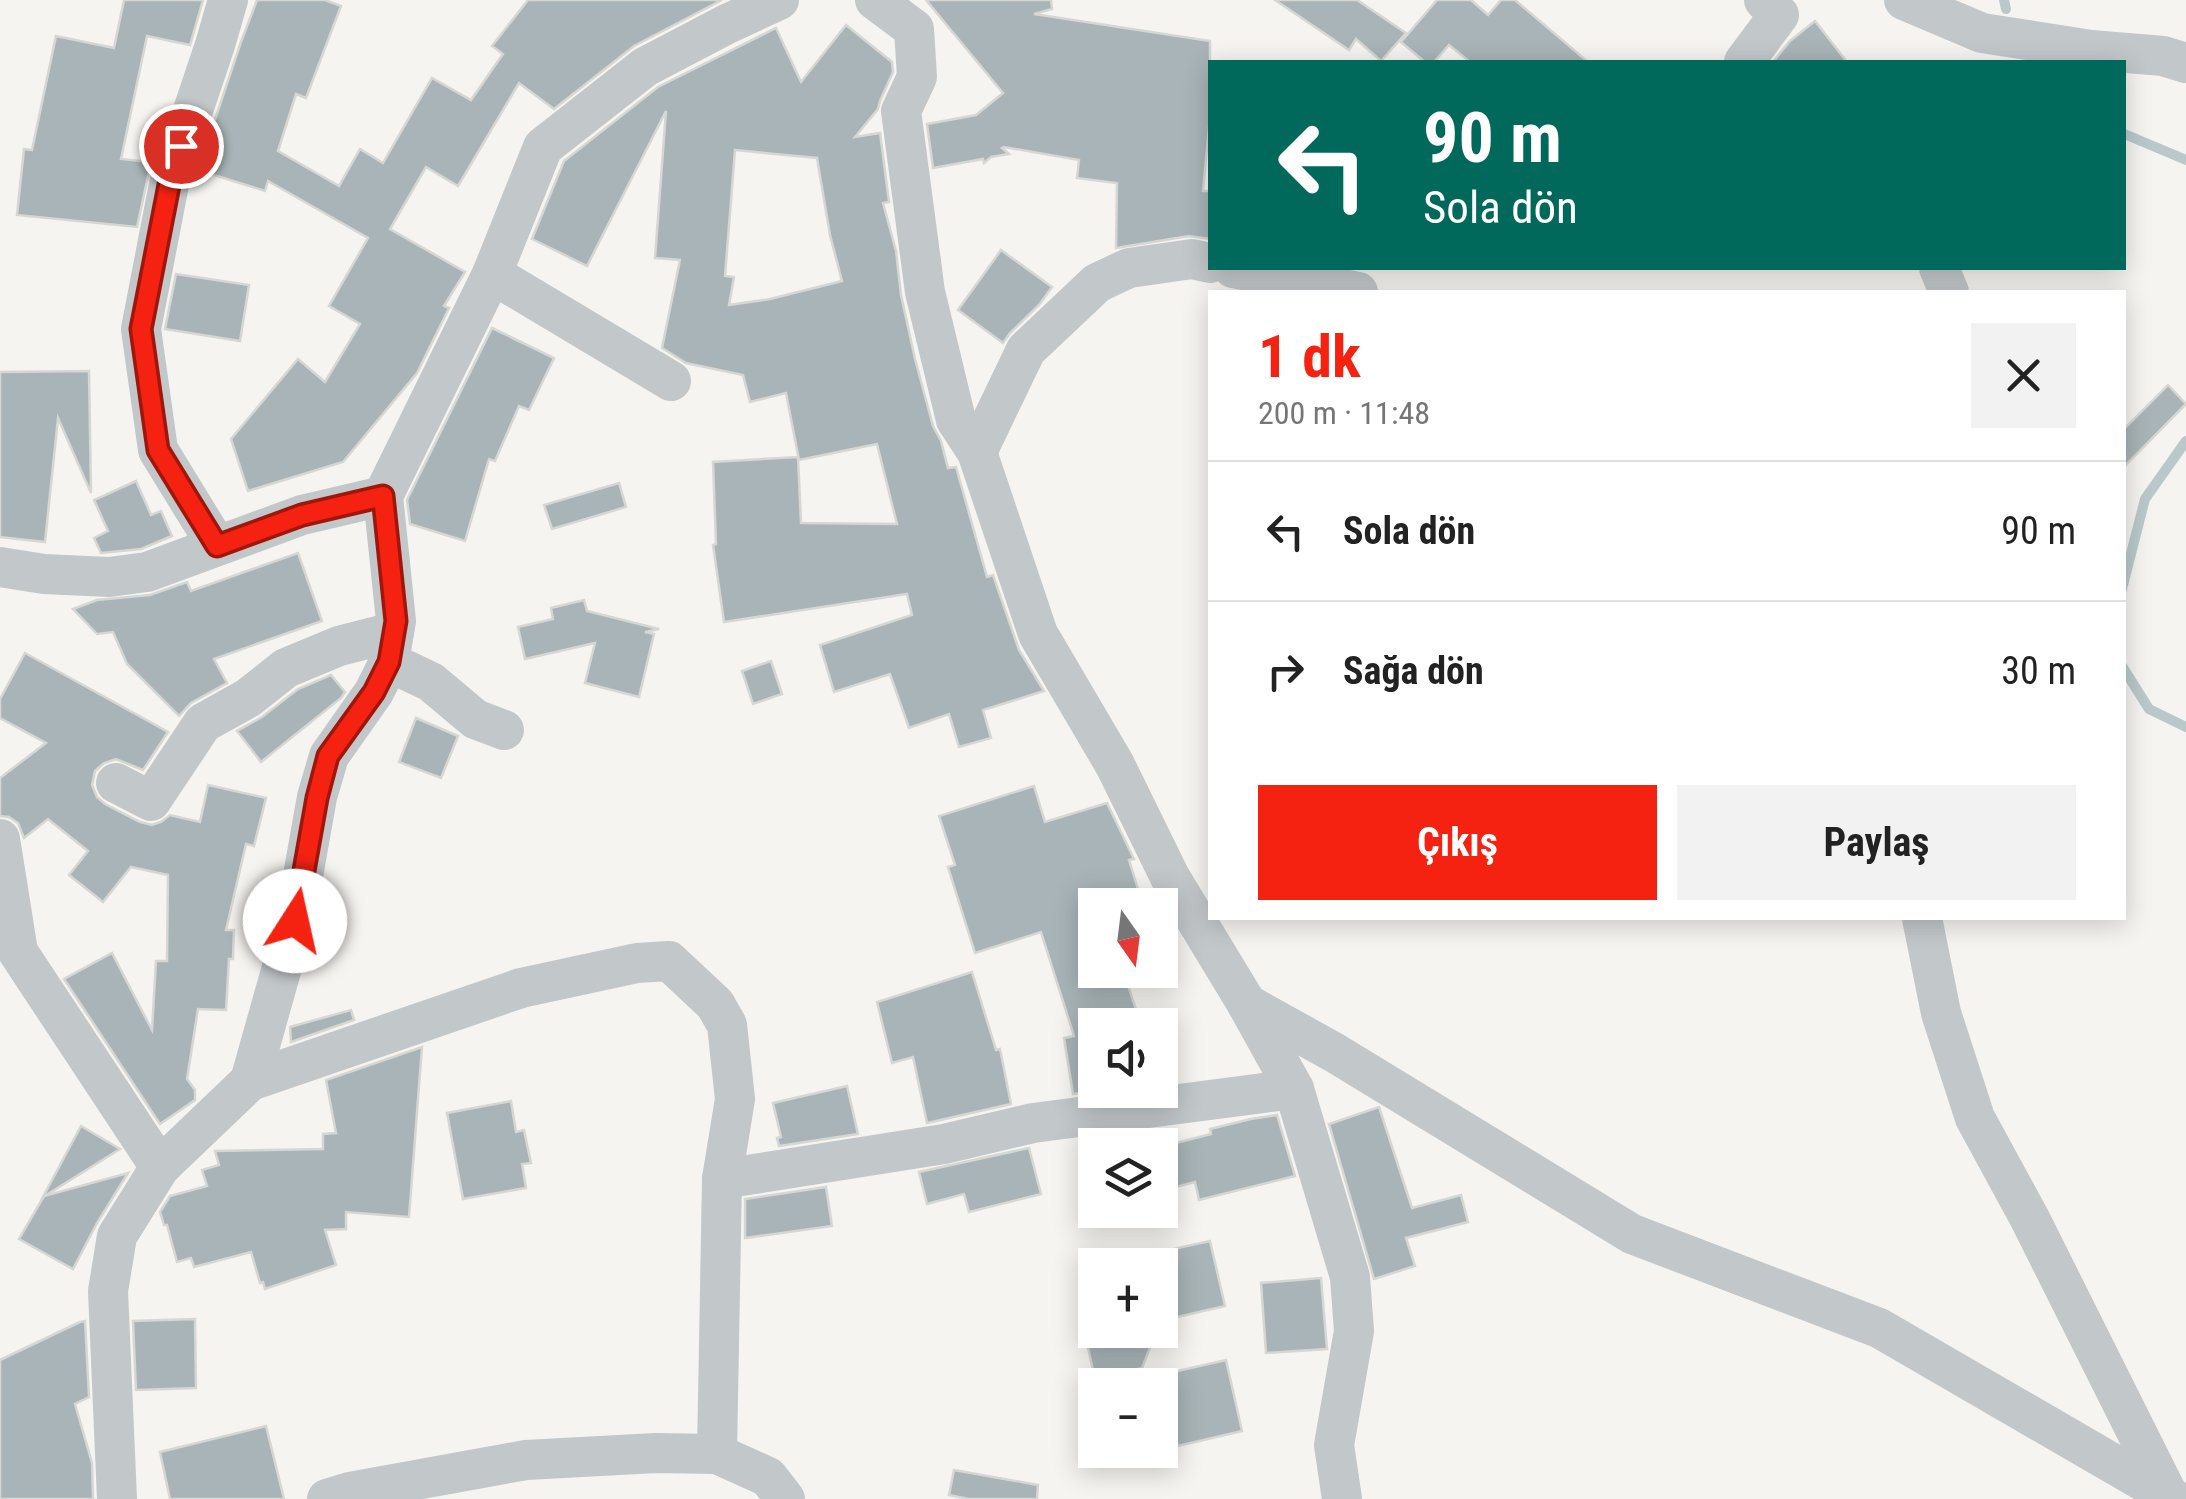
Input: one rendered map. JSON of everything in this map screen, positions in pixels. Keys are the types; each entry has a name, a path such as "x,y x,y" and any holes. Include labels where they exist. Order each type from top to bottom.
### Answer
{"street":[{"path":"217,546 158,450 141,329 170,180 228,0"},
{"path":"250,1082 295,921 328,756 374,692 391,647 396,621 383,496 492,274 543,147 645,67 779,0"},
{"path":"876,0 914,29 917,77 901,110 925,292 956,420 977,452 1038,634 1115,765 1170,877 1294,1089 1350,1278 1354,1331 1334,1445 1342,1499"},
{"path":"1746,60 1780,15 1764,0"},
{"path":"1904,0 1982,33 2091,50 2163,56 2186,63"},
{"path":"977,452 1026,350 1097,283 1128,268 1192,259 1208,263"},
{"path":"1243,270 1348,290"},
{"path":"492,274 671,381"},
{"path":"0,566 44,574 109,577 147,572 302,515 383,496"},
{"path":"116,784 150,801 203,723 248,698 286,668 339,646 391,647 475,719 504,730"},
{"path":"0,839 9,958 160,1167"},
{"path":"1922,920 1941,1013 1975,1118 2170,1496"},
{"path":"117,1499 108,1291 117,1236 160,1167 250,1082 521,988 637,963 668,961 715,1004 727,1026 735,1099 722,1179 717,1454"},
{"path":"1247,1004 1632,1234 1879,1328 2170,1496"},
{"path":"722,1179 944,1144 1033,1123 1294,1089"},
{"path":"327,1499 526,1460 656,1453 717,1454 768,1477 785,1499"}],"building":[{"path":"124,0 203,0 190,45 147,36 121,159 151,162 137,227 17,215 24,149 32,150 56,36 114,48"},
{"path":"257,0 325,0 341,6 306,98 296,94 278,151 339,186 360,149 383,163 432,78 471,100 503,54 492,46 528,0 722,0 634,46 554,109 519,83 458,186 426,167 390,229 465,272 444,306 449,308 417,373 343,462 248,491 231,439 298,359 325,382 360,324 329,306 368,238 268,181 265,191 198,170"},
{"path":"926,0 1051,0 1052,9 1034,14 1210,41 1203,191 1208,191 1208,239 1189,236 1116,248 1117,183 1077,178 1079,160 1004,147 1009,154 991,157 984,163 983,159 933,168 927,124 976,115 1003,93"},
{"path":"1275,0 1357,0 1406,33 1382,60 1356,39 1349,50"},
{"path":"1437,0 1471,0 1488,15 1501,0 1515,0 1586,60 1468,60 1449,45 1436,60 1423,60 1401,42"},
{"path":"1815,21 1845,60 1775,60"},
{"path":"846,25 892,62 893,72 878,109 855,137 880,133 889,202 883,203 933,426 948,468 956,467 987,577 993,575 1019,650 1044,691 983,710 991,738 959,747 949,714 909,728 890,674 834,692 820,645 912,615 907,594 724,622 713,545 713,462 798,457 801,523 897,524 877,444 799,460 786,393 750,402 743,375 686,363 662,348 680,260 655,258 666,111 587,266 532,239 564,161 658,87 776,28 801,82","holes":["735,150 817,158 842,281 729,305 734,277 725,276"]},
{"path":"1001,250 1052,287 1003,343 958,310"},
{"path":"176,274 249,285 240,341 165,329"},
{"path":"492,328 554,358 529,410 519,406 495,461 489,459 465,541 410,524 407,500"},
{"path":"89,371 91,493 58,418 45,542 0,537 0,372"},
{"path":"2168,385 2186,404 2126,465 2126,427"},
{"path":"136,481 151,515 161,511 172,536 141,549 101,553 94,538 108,531 94,500"},
{"path":"619,483 626,507 552,529 544,505"},
{"path":"298,553 322,621 214,659 227,683 191,703 179,716 127,664 113,632 97,634 73,609 97,600 150,595 187,582 191,591"},
{"path":"584,600 587,611 659,629 645,632 654,634 639,697 585,683 595,643 525,659 518,627 553,619 551,608"},
{"path":"25,653 168,732 143,770 116,759 95,771 92,785 105,804 152,825 170,815 200,822 208,785 266,798 254,846 246,844 226,930 234,930 226,1010 198,1009 187,1079 195,1090 195,1100 160,1124 64,979 112,953 152,1030 156,961 167,961 168,875 131,867 103,902 69,875 88,851 48,819 24,838 18,823 0,816 0,778 46,743 0,718 0,699"},
{"path":"771,661 782,694 753,704 742,671"},
{"path":"331,675 345,692 341,698 261,762 237,731 298,689"},
{"path":"416,718 458,736 441,778 399,762"},
{"path":"1034,786 1045,822 1107,803 1134,859 1129,860 1138,888 1078,888 1078,988 1129,988 1135,1008 1078,1008 1078,1093 1073,1094 1064,1038 1074,1036 1041,932 975,953 948,867 955,865 939,816"},
{"path":"972,972 996,1050 1000,1049 1011,1104 927,1123 913,1057 892,1063 877,1002"},
{"path":"351,1010 354,1020 291,1042 290,1027"},
{"path":"422,1047 409,1217 346,1212 346,1229 325,1230 336,1265 265,1289 251,1252 194,1267 191,1258 177,1262 160,1212 170,1196 207,1186 202,1170 219,1165 215,1151 323,1149 323,1134 336,1133 326,1080"},
{"path":"847,1086 858,1134 779,1146 777,1138 781,1137 773,1103"},
{"path":"511,1101 516,1132 524,1130 531,1163 522,1164 526,1188 463,1199 447,1113"},
{"path":"1379,1107 1412,1208 1461,1195 1468,1222 1406,1238 1415,1266 1374,1279 1329,1124"},
{"path":"1277,1115 1295,1176 1199,1200 1195,1182 1178,1186 1178,1142 1251,1119"},
{"path":"81,1126 120,1149 43,1197"},
{"path":"1029,1148 1041,1194 969,1212 964,1194 927,1204 919,1172"},
{"path":"128,1173 73,1269 19,1239 44,1196"},
{"path":"826,1187 832,1226 745,1238 745,1199"},
{"path":"1210,1241 1225,1306 1178,1317 1178,1248"},
{"path":"1321,1278 1327,1349 1266,1353 1261,1283"},
{"path":"195,1319 196,1388 136,1390 133,1321"},
{"path":"85,1321 89,1397 75,1404 92,1463 93,1499 0,1499 0,1360"},
{"path":"1088,1348 1150,1348 1142,1368 1093,1368"},
{"path":"1226,1360 1242,1431 1178,1446 1178,1371"},
{"path":"266,1426 284,1499 170,1499 160,1452"},
{"path":"954,1470 1038,1485 1037,1499 969,1499 949,1495"}],"waterway":[{"path":"2004,0 2006,9"},
{"path":"2126,135 2186,160"},
{"path":"2126,573 2145,499 2186,441"},
{"path":"2126,672 2149,709 2186,727"}],"route":[{"path":"181,146 170,180 141,329 158,450 217,546 302,515 383,496 396,621 389,662 374,692 328,756 295,921"}]}
